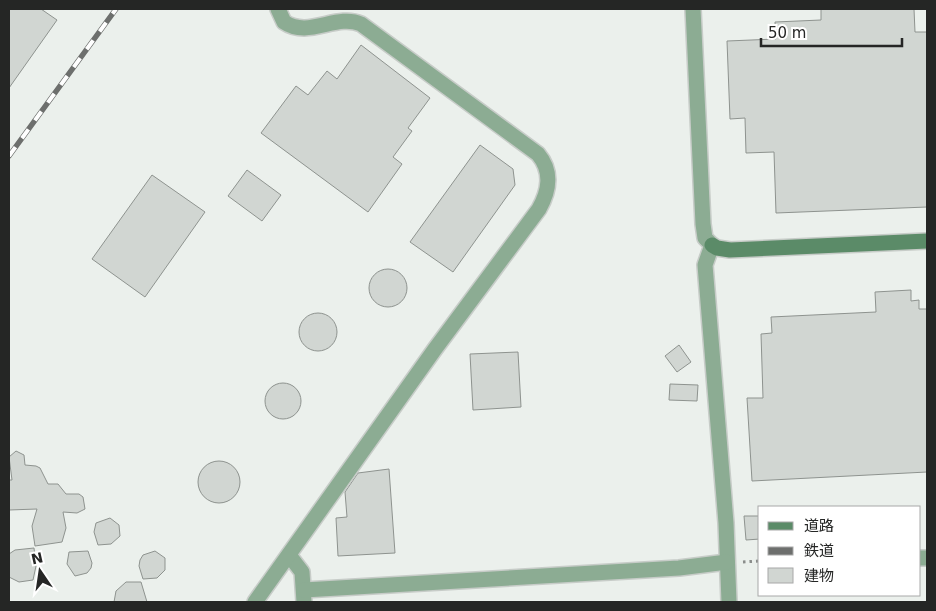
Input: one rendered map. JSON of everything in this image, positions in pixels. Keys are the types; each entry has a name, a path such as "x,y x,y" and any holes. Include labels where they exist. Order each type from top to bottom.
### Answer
{"street":[{"path":"255,602 435,349 539,209 546,198 549,186 546,167 538,154 361,24 347,21 298,29 284,22 278,9"},
{"path":"693,9 705,238 712,245 716,248 730,250 927,241"},
{"path":"712,245 705,265 726,523 729,602"},
{"path":"289,555 299,565 304,596 679,568 727,562"}],"building":[{"path":"9,9 41,9 57,20 9,88"},
{"path":"821,9 914,9 915,32 927,32 927,207 776,213 774,152 746,153 745,118 730,119 727,41 776,39 775,22 821,20"},
{"path":"361,45 430,98 408,128 412,131 393,157 402,164 368,212 261,133 296,86 308,95 327,71 337,79"},
{"path":"480,145 513,169 515,185 453,272 410,242"},
{"path":"247,170 281,195 262,221 228,196"},
{"path":"152,175 205,212 145,297 92,259"},
{"path":"388,269 401,275 407,288 401,301 388,307 375,301 369,288 375,275"},
{"path":"911,290 911,301 919,300 919,309 927,309 927,472 752,481 747,398 763,398 761,334 772,333 771,317 876,312 875,292"},
{"path":"318,313 331,319 337,332 331,345 318,351 305,345 299,332 305,319"},
{"path":"679,345 691,362 677,372 665,356"},
{"path":"518,352 521,407 473,410 470,354"},
{"path":"283,383 290,384 296,388 300,394 300,408 296,414 290,418 283,419 276,418 270,414 266,408 265,401 266,394 270,388 276,384"},
{"path":"670,384 698,385 697,401 669,400"},
{"path":"16,451 24,455 25,465 40,468 48,484 58,484 66,494 79,494 83,497 85,509 77,513 63,512 66,528 62,542 35,546 32,526 37,509 9,510 9,480 12,480 9,457"},
{"path":"219,461 234,467 240,482 234,497 219,503 204,497 198,482 204,467"},
{"path":"389,469 395,553 338,556 336,518 347,517 345,492 358,473"},
{"path":"744,516 758,516 758,539 746,540"},
{"path":"110,518 119,525 120,536 111,544 98,545 94,532 96,523"},
{"path":"34,548 36,566 33,580 19,582 9,577 9,554 15,550"},
{"path":"88,551 92,563 91,568 87,573 75,576 67,564 69,552"},
{"path":"155,551 165,558 165,570 157,578 143,579 139,566 140,560 143,555"},
{"path":"126,582 141,582 147,602 114,602 116,591"}],"railway":[{"path":"9,156 116,9"}]}
